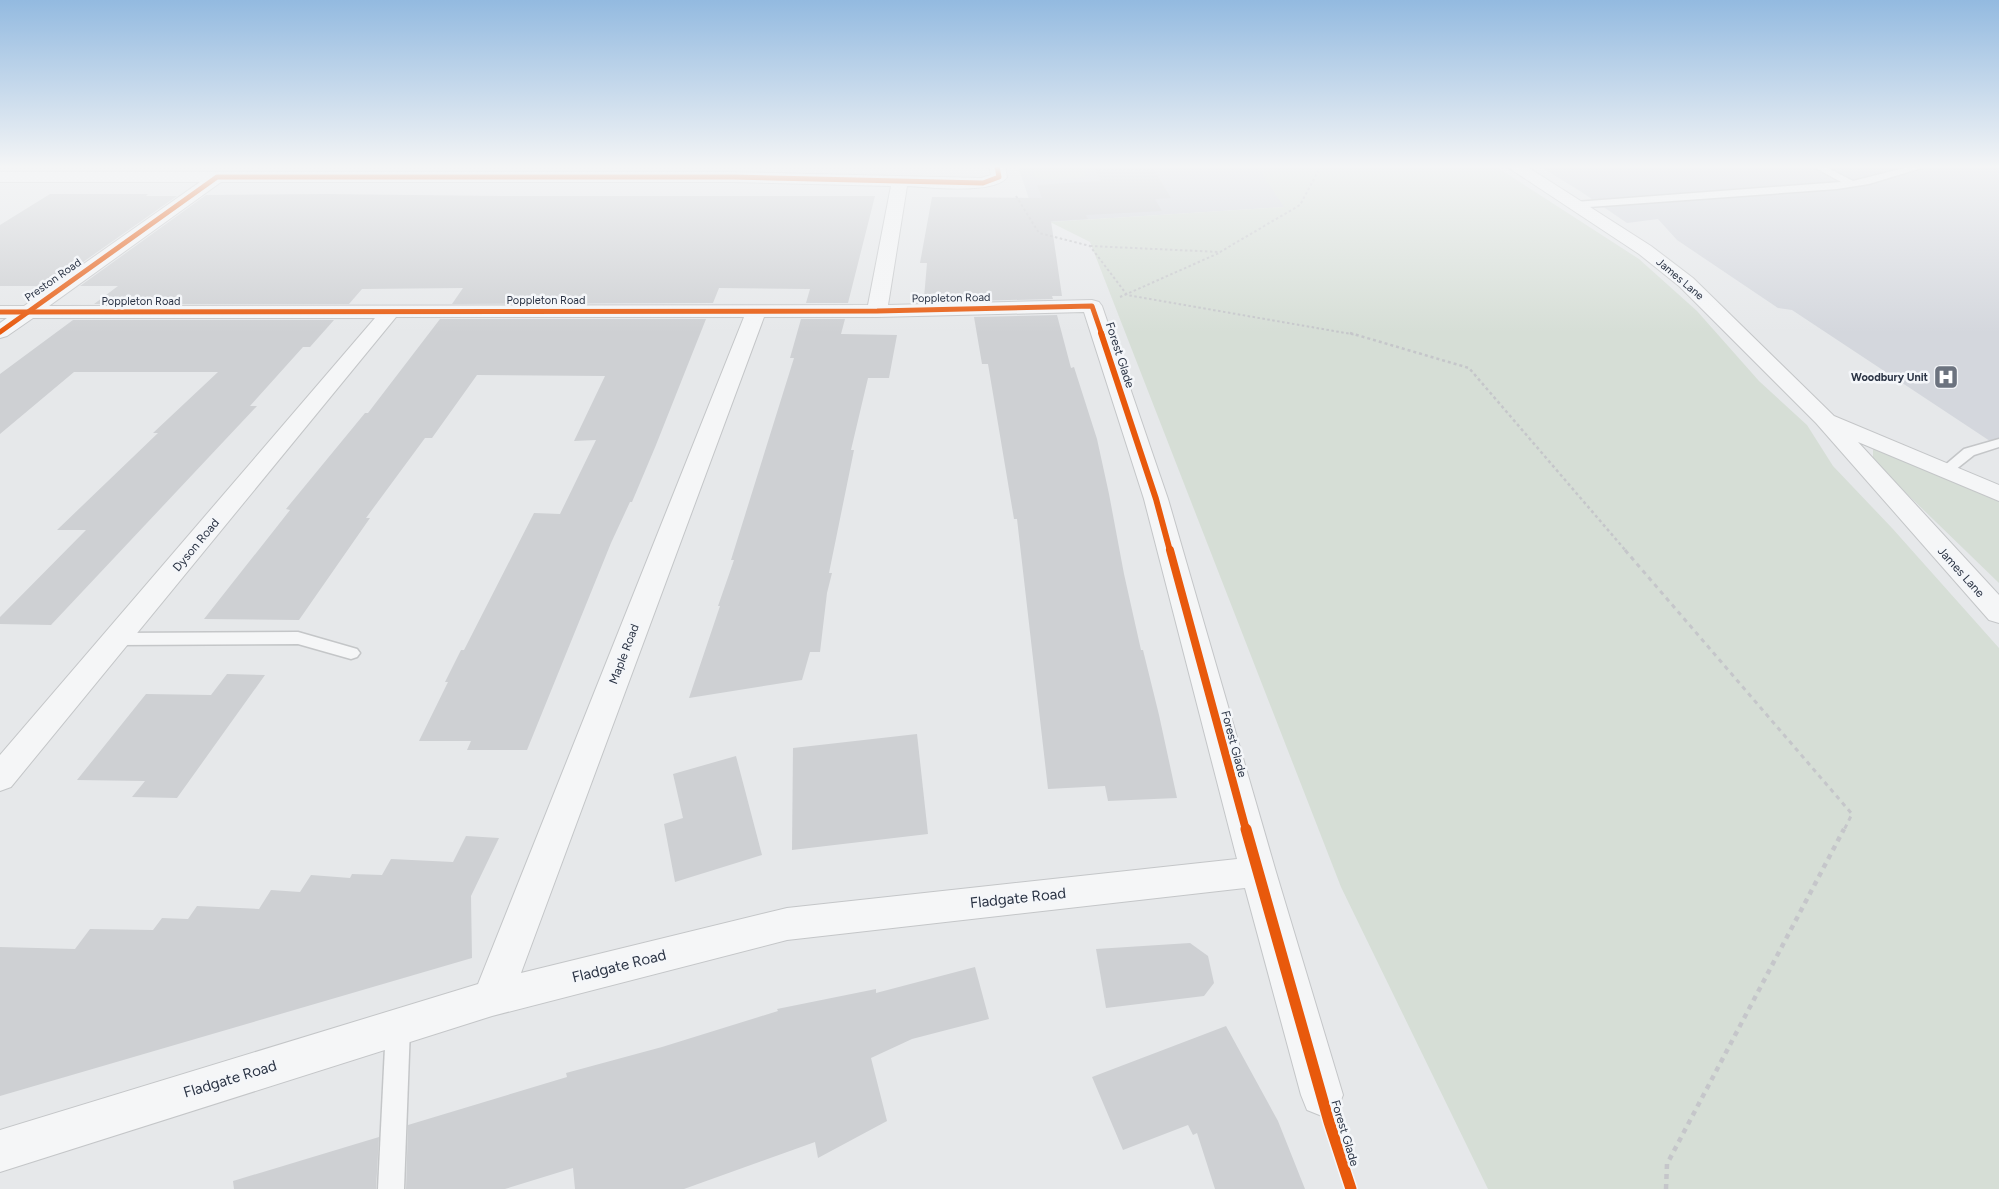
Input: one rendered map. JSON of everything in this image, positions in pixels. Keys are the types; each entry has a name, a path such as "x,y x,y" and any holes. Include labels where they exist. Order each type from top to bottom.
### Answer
{"street":[{"name":"Preston Road","path":"0,332 155,221"},
{"path":"877,310 893,221"},
{"name":"James Lane","path":"1601,221 1645,250 1686,282 1824,418 1999,613"},
{"name":"Poppleton Road","path":"0,312 756,311 1092,306"},
{"name":"Forest Glade","path":"1092,306 1156,499 1258,872 1322,1095"},
{"name":"Dyson Road","path":"0,778 391,311"},
{"name":"Maple Road","path":"492,998 756,311"},
{"name":"James Lane","path":"1824,418 1999,494"},
{"name":"Fladgate Road","path":"0,1151 492,998 787,924 1258,872"}],"lane":[{"path":"1945,471 1961,455 1979,447 1999,443"},
{"path":"117,638 298,638 351,654"},
{"path":"390,1189 398,1027"}],"path":[{"path":"1032,221 1039,233 1090,246 1220,252"},
{"path":"1127,295 1220,252 1272,221"},
{"path":"1090,246 1127,295 1359,335 1469,368 1852,814 1667,1164 1666,1189"}],"shaded area":[{"path":"1581,221 1639,259 1697,311 1759,381 1807,425 1833,466 1892,528 1999,648 1999,1189 1488,1189 1341,887 1090,242 1050,222"},
{"name":"Woodbury Unit","path":"1660,221 1999,221 1999,447 1792,310 1778,308 1677,240"},
{"path":"1873,449 1887,452 1999,500 1999,583 1873,461"}],"building":[{"path":"6,221 141,221 49,286 0,286 0,225"},
{"path":"169,221 869,221 848,303 806,303 810,289 719,288 713,303 452,304 463,288 362,289 349,304 94,304 118,286 80,286"},
{"path":"928,221 1051,221 1062,296 1052,296 1053,299 971,301 970,297 924,298 927,263 920,263"},
{"path":"1057,315 1071,368 1074,367 1097,439 1124,574 1141,650 1143,650 1159,715 1177,798 1108,801 1105,786 1048,789 1017,519 1014,519 988,364 982,364 974,317"},
{"path":"440,319 706,319 656,445 632,502 630,502 611,543 527,750 467,750 471,741 419,741 448,682 445,682 461,650 464,650 534,513 560,514 596,440 574,441 605,376 477,375 432,438 425,438 366,518 370,518 299,620 204,619 290,510 286,509 365,413 368,413"},
{"path":"801,319 845,319 841,334 897,335 889,378 868,378 851,450 854,450 829,573 832,573 827,593 820,652 810,652 802,680 689,698 720,606 718,606 734,560 731,560 794,358 790,358"},
{"path":"73,320 334,320 310,347 303,347 250,406 257,406 51,625 0,624 0,617 86,530 57,530 158,433 153,433 218,372 74,372 0,434 0,374"},
{"path":"227,674 265,675 177,798 132,797 145,781 77,780 146,694 211,695"},
{"path":"917,734 928,834 792,850 793,748"},
{"path":"736,756 762,855 675,882 664,824 683,818 673,774"},
{"path":"466,836 499,838 471,896 472,958 0,1096 0,947 75,949 90,929 153,930 162,918 188,919 197,906 259,909 271,890 300,892 311,875 350,878 352,874 382,875 391,859 453,862"},
{"path":"1190,943 1208,956 1214,983 1204,996 1106,1008 1096,949"},
{"path":"975,967 989,1019 912,1039 871,1058 887,1121 818,1158 815,1142 684,1189 575,1189 573,1168 505,1189 406,1189 408,1125 567,1077 566,1073 662,1047 778,1011 777,1009 876,989 876,993"},
{"path":"1226,1026 1278,1121 1305,1189 1215,1189 1197,1133 1193,1135 1188,1125 1123,1150 1092,1077"},
{"path":"379,1137 376,1189 234,1189 233,1181"}],"cycle path":[{"path":"0,332 155,221"},
{"path":"0,312 877,311 1092,306 1156,499 1258,872 1329,1122 1351,1189"}],"place":[{"name":"Woodbury Unit","path":"1946,377"}]}
